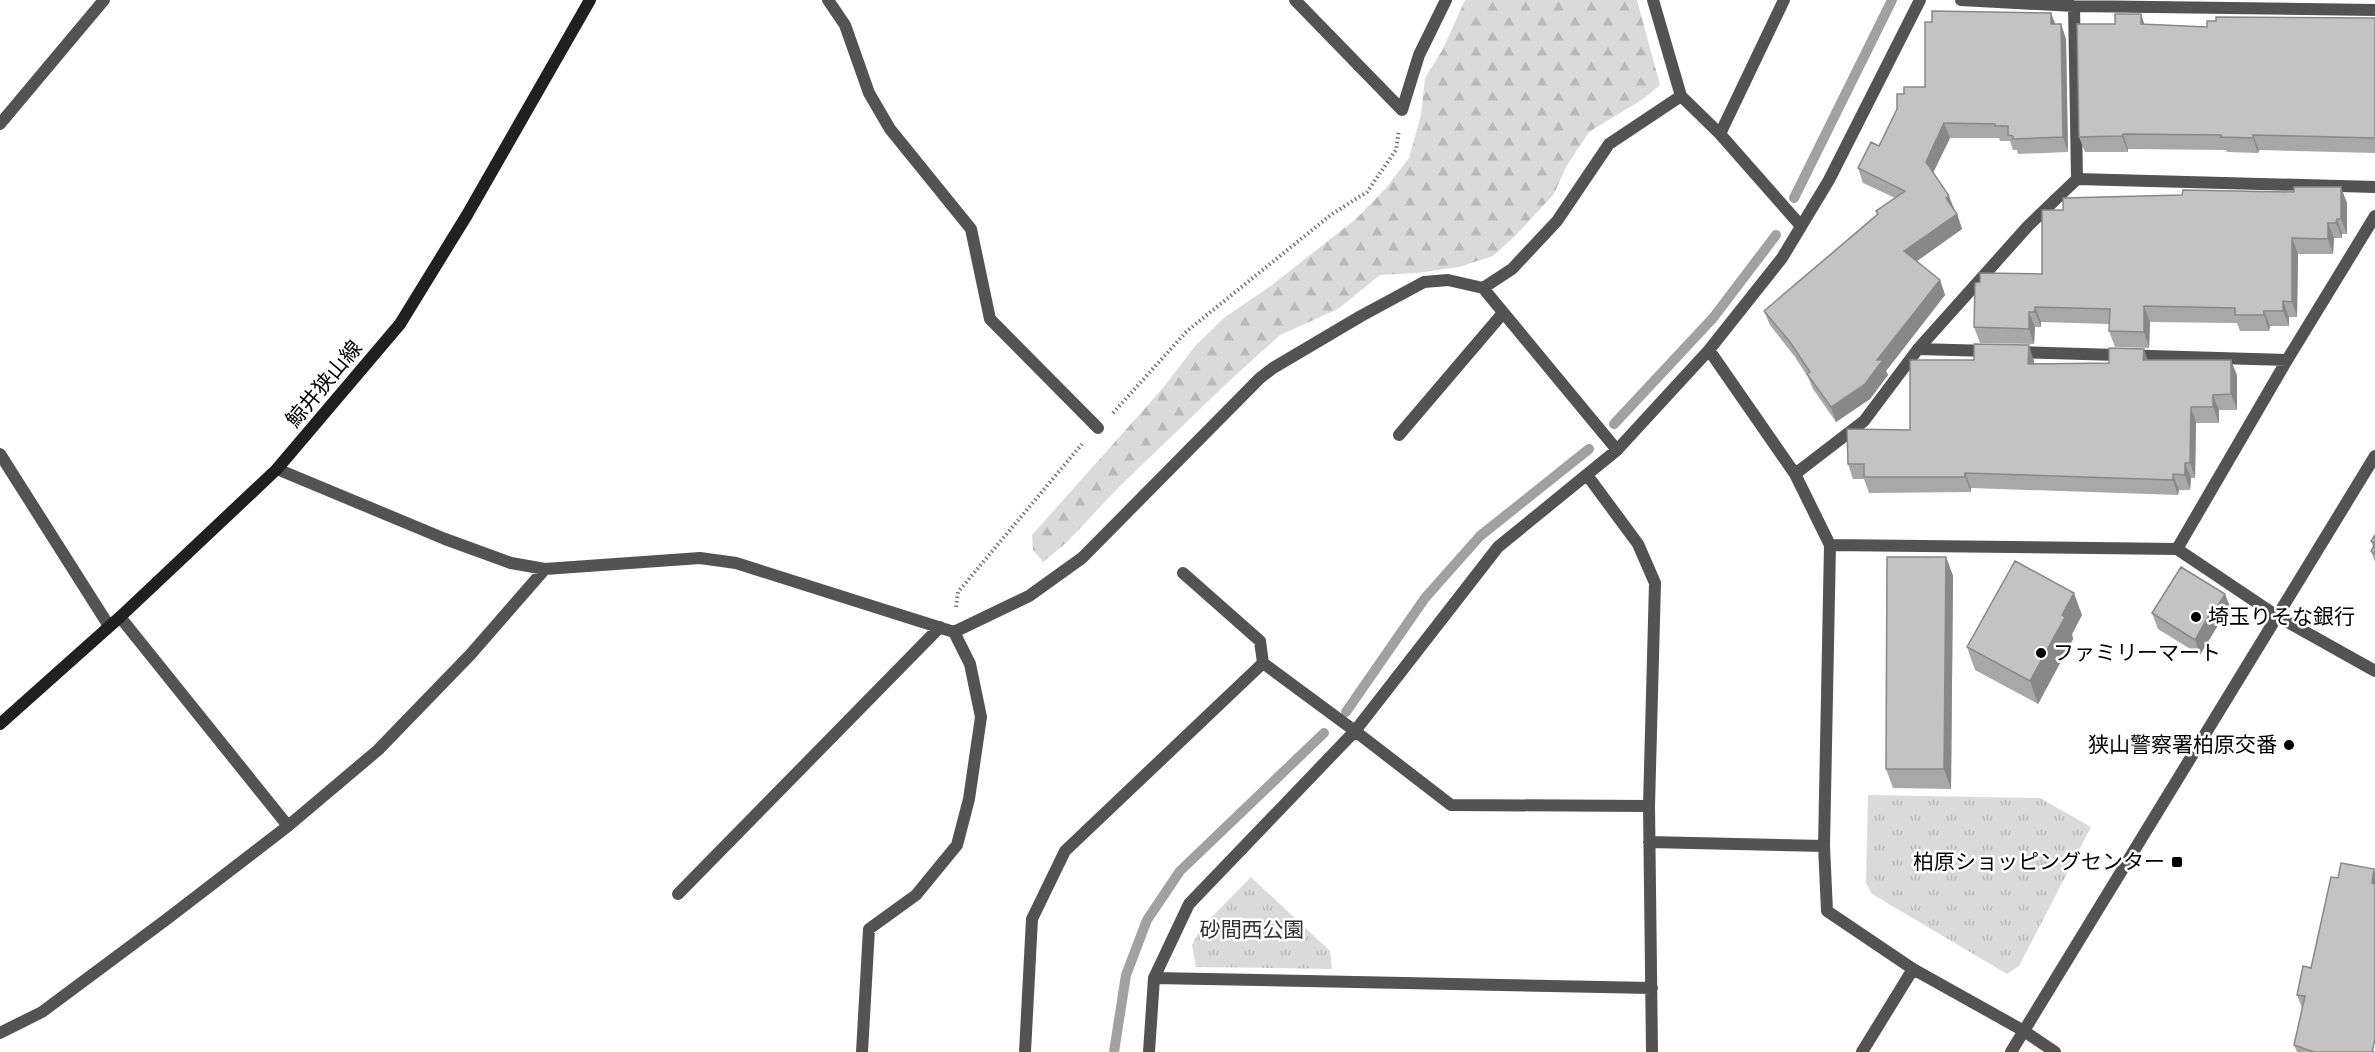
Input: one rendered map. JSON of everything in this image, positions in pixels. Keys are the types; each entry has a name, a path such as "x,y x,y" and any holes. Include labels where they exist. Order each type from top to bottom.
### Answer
{"main road":[{"name":"鯨井狭山線","path":"0,724 120,617 278,470 400,324 590,0"}],"street":[{"path":"0,124 104,0"},
{"path":"828,0 845,25 869,93 890,129 971,229 990,319 1098,428"},
{"path":"1295,0 1402,110 1419,55 1446,0"},
{"path":"1653,0 1681,96 1720,134 1801,226"},
{"path":"1720,134 1784,0"},
{"path":"1149,1052 1154,978 1189,904 1355,730 1498,548 1617,450 1709,350 1782,258 1829,180 1920,0"},
{"path":"1961,0 2074,6 2375,10"},
{"path":"2074,6 2077,179"},
{"path":"1483,288 1512,269 1557,221 1609,144 1681,96"},
{"path":"1795,474 1864,421 1918,349 2028,226 2077,179 2375,187"},
{"path":"2177,549 2287,360 2375,216"},
{"path":"954,632 1029,596 1082,558 1260,378 1273,368 1361,315 1424,282 1448,280 1483,288 1617,450"},
{"path":"1399,435 1503,313"},
{"path":"1918,349 2287,360"},
{"path":"1709,350 1795,474 1830,545 1824,846 1827,911 1913,969 2024,1031 2055,1052"},
{"path":"0,454 109,626"},
{"path":"2011,1052 2375,456"},
{"path":"278,470 456,543 511,563 545,569 700,558 736,563 954,632 970,664 981,717 969,799 957,845 916,895 869,929 862,1052"},
{"path":"1587,475 1638,544 1655,583 1648,806 1652,1052"},
{"path":"1830,545 2177,549 2277,616 2375,671"},
{"path":"0,1033 42,1012 167,919 288,826 378,750 470,655 545,569"},
{"path":"1183,573 1260,641 1263,663 1355,730 1451,805 1648,806"},
{"path":"120,617 288,826"},
{"path":"678,894 940,627"},
{"path":"1025,1052 1032,919 1065,851 1263,663"},
{"path":"1649,842 1824,846"},
{"path":"1862,1052 1913,969"},
{"path":"1154,978 1652,988"}],"path":[{"path":"954,632 958,592 1076,449 1187,331 1332,214 1367,192 1396,150 1402,110"}],"green space":[{"path":"1465,0 1637,0 1660,85 1643,99 1589,132 1566,167 1554,194 1493,256 1459,267 1380,275 1338,309 1280,335 1120,486 1066,543 1043,562 1033,550 1032,535 1163,388 1196,345 1225,317 1268,288 1356,219 1386,188 1409,158 1421,115 1425,78 1443,49"},
{"path":"1868,795 2040,798 2091,827 2019,966 2007,974 1872,894 1866,883"},
{"name":"砂間西公園","path":"1251,877 1330,951 1332,969 1196,967 1192,945 1201,928"}],"building":[{"path":"1932,11 2051,13 2051,24 2061,24 2063,137 2013,139 2013,136 2008,135 2008,126 1944,123 1926,162 1949,196 1946,198 1957,214 1904,251 1940,280 1877,360 1883,360 1865,384 1831,407 1807,374 1810,372 1790,342 1764,311 1878,214 1876,211 1905,191 1858,168 1871,142 1879,146 1897,109 1897,94 1904,94 1904,87 1925,87 1925,22 1932,22"},
{"path":"2115,14 2141,14 2141,24 2207,27 2207,21 2216,21 2216,17 2375,18 2375,138 2253,135 2253,138 2221,137 2221,135 2123,134 2122,136 2079,137 2077,24 2115,24"},
{"path":"2294,187 2341,187 2341,219 2337,219 2336,223 2328,223 2328,239 2292,238 2292,302 2283,301 2283,311 2264,311 2264,315 2235,315 2235,308 2144,306 2144,332 2109,331 2110,309 2035,307 2035,312 2029,312 2029,329 1974,327 1975,283 1980,282 1980,273 2042,274 2042,210 2063,210 2063,198 2182,195 2183,190 2294,192"},
{"path":"1974,344 2029,345 2028,364 2109,363 2109,348 2144,349 2143,360 2231,360 2231,394 2213,395 2213,407 2191,407 2190,463 2185,463 2185,475 2173,474 2173,480 1965,473 1965,477 1864,477 1864,464 1848,464 1847,429 1910,430 1910,360 1974,360"},
{"path":"1887,557 1946,557 1944,769 1886,769"},
{"path":"2015,561 2074,593 2062,615 2065,617 2030,681 1967,647"},
{"path":"2181,567 2225,594 2216,609 2212,610 2195,640 2152,613"},
{"path":"2341,863 2374,869 2372,883 2375,884 2375,1040 2372,1052 2314,1052 2294,1045 2305,996 2297,995 2303,966 2311,968 2331,877 2338,878"}],"waterway":[{"path":"1794,198 1892,0"},
{"path":"1614,424 1713,318 1776,235"},
{"path":"1346,712 1425,598 1480,536 1589,449"},
{"path":"1114,1052 1126,975 1147,920 1180,871 1324,733"}],"place":[{"name":"埼玉りそな銀行","path":"2196,617"},
{"name":"ファミリーマート","path":"2041,653"},
{"name":"狭山警察署柏原交番","path":"2289,745"},
{"name":"柏原ショッピングセンター","path":"2177,862"}]}
